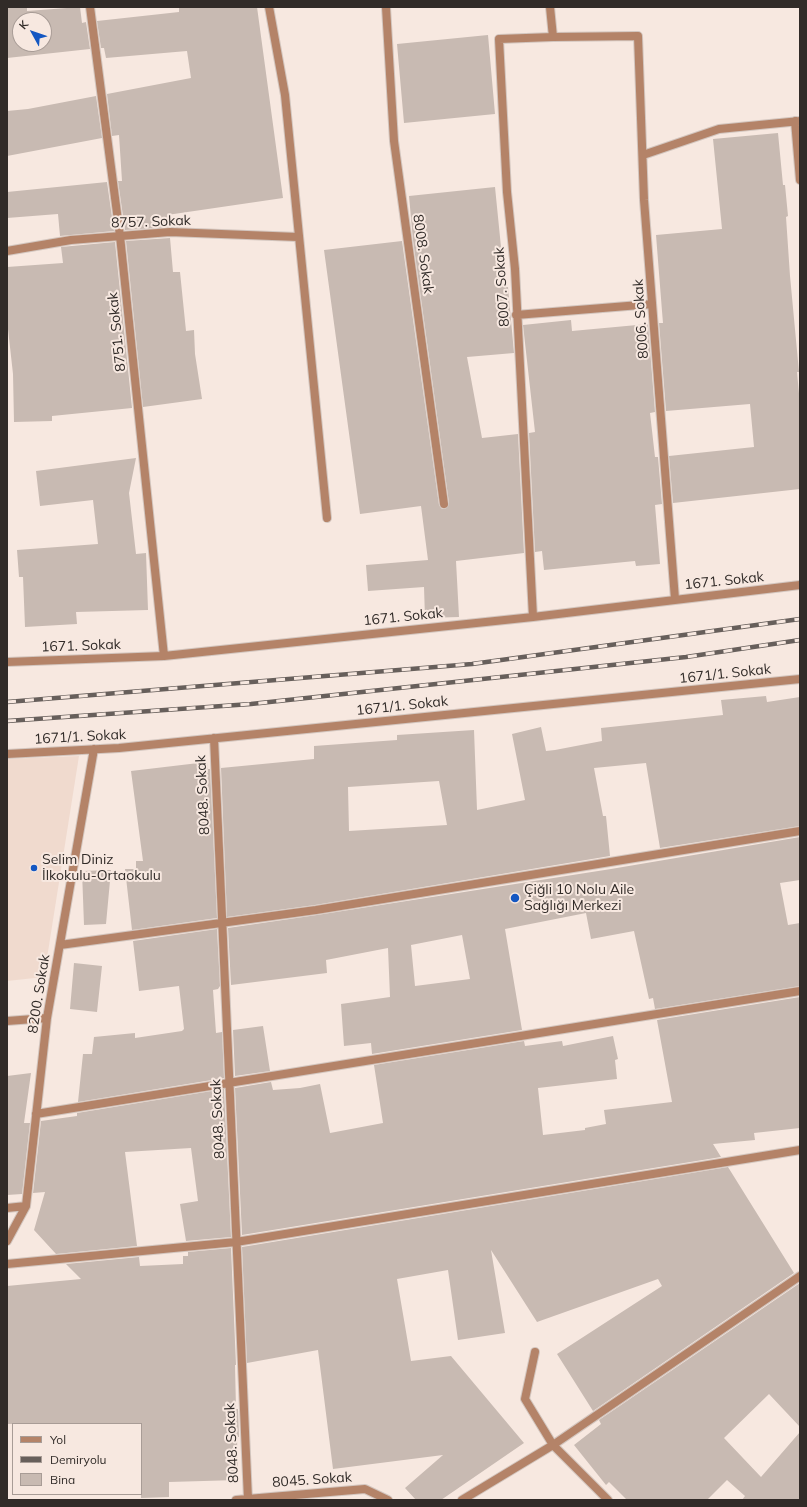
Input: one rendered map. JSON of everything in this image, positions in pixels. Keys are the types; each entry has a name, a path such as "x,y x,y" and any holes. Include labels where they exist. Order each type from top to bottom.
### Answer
{"street":[{"name":"8751. Sokak","path":"90,7 120,236 164,656"},
{"path":"269,7 285,95 327,518"},
{"name":"8008. Sokak","path":"386,7 394,141 444,504"},
{"path":"550,7 553,37"},
{"name":"8006. Sokak","path":"553,37 638,36 643,155 652,304 675,599"},
{"name":"8007. Sokak","path":"533,617 516,315 515,269 507,192 499,39 553,37"},
{"path":"643,155 719,129 797,121 800,180"},
{"name":"8757. Sokak","path":"7,251 71,240 170,232 298,237"},
{"path":"516,315 652,304"},
{"name":"1671. Sokak","path":"7,662 164,656 533,617 800,585"},
{"name":"1671/1. Sokak","path":"7,754 94,749 214,738 800,679"},
{"name":"8048. Sokak","path":"214,738 248,1499"},
{"name":"8200. Sokak","path":"7,1240 26,1206 47,1018 94,749"},
{"path":"60,945 316,910 800,831"},
{"path":"36,1114 800,991"},
{"path":"7,1021 47,1018"},
{"path":"7,1264 236,1242 800,1150"},
{"path":"7,1208 26,1206"},
{"path":"462,1500 553,1445 800,1276"},
{"path":"535,1352 525,1399 553,1445 608,1500"},
{"name":"8045. Sokak","path":"236,1500 365,1489 388,1500"}],"shaded area":[{"name":"Selim Diniz İlkokulu-Ortaokulu","path":"79,756 44,977 7,981 7,759"}],"building":[{"path":"7,7 27,7 27,11 80,7 82,23 86,22 90,49 7,58"},
{"path":"179,7 257,7 283,198 167,215 169,227 125,230 118,181 122,181 119,135 112,136 107,94 191,78 187,51 106,58 104,48 101,48 97,21 179,12"},
{"path":"488,35 495,114 404,123 397,44"},
{"path":"96,96 102,138 7,156 7,111 28,109"},
{"path":"778,133 783,185 785,185 788,216 786,217 790,276 799,372 797,372 800,404 800,489 673,503 669,456 754,447 750,404 666,411 659,323 663,323 656,235 722,229 713,139"},
{"path":"107,182 114,231 60,236 58,214 7,218 7,192"},
{"path":"495,187 505,287 508,287 514,353 467,357 482,438 518,434 524,553 456,561 459,617 425,618 424,587 368,591 366,565 428,560 421,506 360,514 324,250 402,241 439,505 442,509 445,509 449,503 413,240 409,196"},
{"path":"170,238 173,272 180,272 186,331 194,330 195,354 202,399 143,407 126,241"},
{"path":"115,242 132,408 52,416 52,421 14,422 13,374 7,320 7,267 63,263 61,247"},
{"path":"571,320 572,331 648,324 655,412 650,413 655,457 658,457 662,504 655,505 660,564 636,566 635,561 544,570 542,551 535,552 529,433 535,432 523,325"},
{"path":"136,458 129,493 136,554 146,553 148,610 76,612 77,624 25,627 23,577 19,577 17,550 98,544 93,500 40,506 36,471"},
{"path":"766,696 767,702 800,697 800,826 660,848 646,763 594,768 603,816 606,816 610,856 315,905 227,917 221,768 314,759 314,746 397,740 397,735 474,730 477,810 525,800 512,734 541,727 546,751 555,750 602,741 601,728 723,715 721,700","holes":["439,781 447,825 349,831 348,787"]},
{"path":"207,762 208,769 210,769 217,918 132,930 125,869 136,869 136,861 143,861 131,771"},
{"path":"800,837 800,880 780,883 788,925 800,923 800,986 655,1009 653,998 649,999 634,931 591,939 586,913 505,929 522,1030 372,1054 371,1043 344,1046 341,1004 390,997 388,948 326,960 327,973 231,985 228,928 611,869","holes":["462,935 470,979 415,986 411,945"]},
{"path":"111,870 106,924 84,925 82,871"},
{"path":"217,929 220,986 218,989 213,990 216,1033 222,1032 224,1078 78,1102 83,1054 92,1054 94,1037 135,1033 135,1038 182,1031 184,1029 179,986 139,991 133,941"},
{"path":"74,963 102,966 97,1012 70,1009"},
{"path":"800,997 800,1128 754,1133 755,1140 713,1144 721,1157 242,1235 235,1088 271,1082 273,1090 300,1088 320,1084 330,1133 383,1123 374,1065 524,1041 525,1046 562,1041 563,1046 613,1036 618,1059 615,1060 617,1079 538,1088 543,1135 585,1130 585,1128 606,1124 604,1110 672,1102 657,1020"},
{"path":"263,1026 270,1071 235,1076 233,1030"},
{"path":"31,1073 24,1123 30,1123 22,1194 7,1195 7,1076"},
{"path":"224,1089 231,1237 186,1241 180,1204 198,1201 191,1148 125,1152 137,1246 56,1254 34,1230 45,1192 33,1193 41,1121 77,1116 77,1113"},
{"path":"728,1167 794,1273 593,1411 557,1354 662,1286 658,1279 537,1322 491,1250 505,1333 458,1340 448,1270 397,1279 411,1361 451,1356 524,1443 441,1500 416,1500 405,1488 443,1455 333,1469 318,1350 247,1363 242,1247"},
{"path":"231,1248 236,1365 236,1409 238,1409 239,1437 237,1437 238,1480 169,1482 169,1497 141,1498 142,1423 7,1424 7,1286 81,1279 66,1264 139,1257 140,1266 183,1264 183,1256 188,1256 188,1252"},
{"path":"800,1283 800,1427 769,1394 724,1438 761,1477 800,1432 800,1500 742,1500 745,1496 727,1480 707,1500 627,1500 609,1482 606,1485 574,1445 601,1424 599,1420"}],"railway":[{"path":"7,702 472,664 800,619"},
{"path":"7,721 251,704 686,657 800,640"}],"place":[{"name":"Selim Diniz İlkokulu-Ortaokulu","path":"34,868"},
{"name":"Çiğli 10 Nolu Aile Sağlığı Merkezi","path":"515,898"}]}
